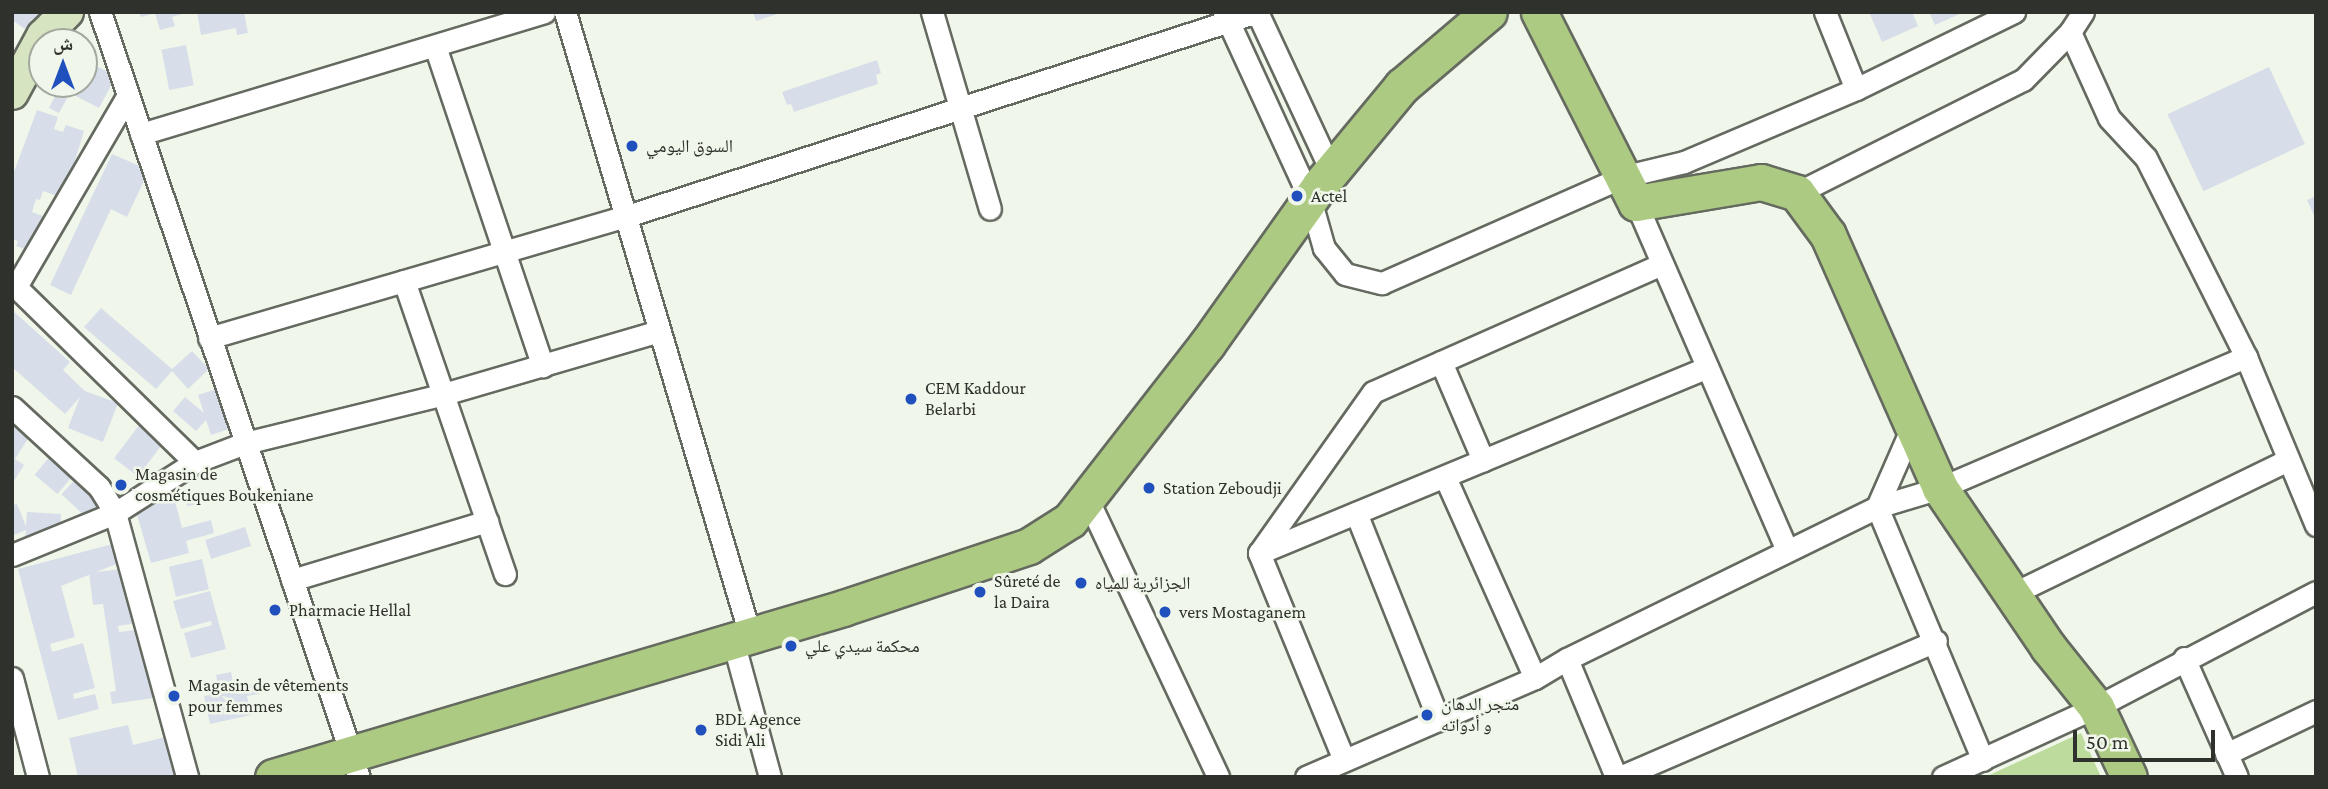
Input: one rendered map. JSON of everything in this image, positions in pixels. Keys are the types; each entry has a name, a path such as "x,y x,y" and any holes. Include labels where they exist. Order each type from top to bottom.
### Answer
{"main road":[{"path":"12,93 43,36 67,12"},
{"path":"273,777 355,765 1029,546 1070,520 1208,344 1331,171 1402,86 1489,12"},
{"path":"1539,12 1629,190 1760,182 1797,193 1828,235 1940,488 2012,594 2096,707 2129,777"}],"street":[{"path":"100,12 355,765"},
{"path":"141,134 544,12"},
{"path":"565,12 659,331 741,638 770,777"},
{"path":"932,12 990,209"},
{"path":"209,338 627,216 959,110 1227,17 1257,12 1331,171"},
{"path":"1825,12 1856,89"},
{"path":"1227,17 1310,199 1324,248 1345,274 1382,283 1629,190 1684,162 1856,89 2014,12"},
{"path":"1797,193 2022,80 2070,32 2083,12"},
{"path":"2070,32 2109,118 2146,158 2246,357 2316,525"},
{"path":"435,46 543,366"},
{"path":"128,95 16,287 195,462"},
{"path":"1629,190 1787,550"},
{"path":"1259,553 1373,392 1662,264"},
{"path":"404,281 505,574"},
{"path":"12,555 115,513 195,462 245,443 444,394 659,331"},
{"path":"1306,777 1535,678 1567,659 1877,508 1940,488 2246,357"},
{"path":"1441,362 1483,460"},
{"path":"1259,553 1707,368"},
{"path":"12,407 99,487 115,513 187,777"},
{"path":"1913,425 1877,508 1936,642 1983,760"},
{"path":"2012,594 2288,460"},
{"path":"1445,477 1535,678"},
{"path":"1087,498 1218,777"},
{"path":"1356,513 1439,720"},
{"path":"292,580 487,521"},
{"path":"1259,553 1344,760"},
{"path":"1943,777 2096,707 2183,658 2316,592"},
{"path":"1567,659 1618,777 1936,642"},
{"path":"2183,658 2237,777"},
{"path":"12,678 38,777"},
{"path":"2226,754 2316,711"}],"green space":[{"path":"2081,733 2101,777 1985,777"}],"building":[{"path":"14,12 53,12 36,22 32,19 25,29 12,20"},
{"path":"139,12 186,13 172,17 175,26 160,30 155,13 141,17"},
{"path":"197,12 244,12 248,33 237,35 236,28 201,35"},
{"path":"753,12 781,12 781,13 756,21"},
{"path":"1869,12 1912,12 1918,26 1882,42"},
{"path":"1929,12 1964,12 1935,25"},
{"path":"186,45 194,85 169,90 161,50"},
{"path":"877,60 881,73 876,75 878,84 794,112 791,104 787,105 782,92"},
{"path":"98,67 116,76 99,108 80,98 98,98"},
{"path":"2269,67 2305,144 2203,191 2167,114"},
{"path":"54,98 67,98 59,113 49,108"},
{"path":"37,110 58,117 54,129 63,132 66,125 84,131 73,167 84,171 74,202 43,191 40,200 36,199 32,212 51,219 40,254 16,246 18,241 12,239 12,177"},
{"path":"112,154 149,170 127,217 111,209 71,295 50,285"},
{"path":"2316,196 2316,220 2307,200"},
{"path":"101,308 172,369 192,351 209,369 188,389 172,371 156,389 84,327"},
{"path":"12,310 70,362 63,370 85,391 118,403 103,442 68,428 80,397 65,414 12,367"},
{"path":"223,387 235,427 211,435 206,420 196,431 173,411 185,397 204,413 198,395"},
{"path":"12,405 28,415 18,430 29,437 15,459 24,465 12,484"},
{"path":"149,412 173,430 138,476 114,458"},
{"path":"57,448 80,467 57,494 35,475"},
{"path":"84,470 115,499 92,523 61,494"},
{"path":"174,497 182,528 211,520 214,533 186,541 189,553 151,563 135,508"},
{"path":"199,498 200,504 187,506 186,499"},
{"path":"17,504 26,526 27,512 61,514 60,538 25,537 26,530 12,536 12,505"},
{"path":"245,527 251,546 211,559 205,540"},
{"path":"124,541 129,559 61,586 75,637 50,644 52,652 83,643 95,688 73,694 74,699 95,694 99,709 58,720 18,569"},
{"path":"202,559 209,589 176,597 169,567"},
{"path":"137,567 149,621 118,626 119,632 151,628 167,696 112,704 110,692 116,691 103,604 93,605 89,573"},
{"path":"210,591 226,649 191,658 184,633 212,625 211,621 181,629 173,601"},
{"path":"231,672 234,688 258,683 260,694 247,696 251,715 210,724 204,696 220,693 216,675"},
{"path":"128,725 133,745 186,732 197,777 78,777 69,738"}],"place":[{"name":"السوق اليومي","path":"632,146"},
{"name":"Actel","path":"1297,196"},
{"name":"CEM Kaddour Belarbi","path":"911,399"},
{"name":"Magasin de cosmétiques Boukeniane","path":"121,485"},
{"name":"Station Zeboudji","path":"1149,488"},
{"name":"الجزائرية للمياه","path":"1081,583"},
{"name":"Sûreté de la Daira","path":"980,592"},
{"name":"Pharmacie Hellal","path":"275,610"},
{"name":"vers Mostaganem","path":"1165,612"},
{"name":"محكمة سيدي علي","path":"791,646"},
{"name":"Magasin de vêtements pour femmes","path":"174,696"},
{"name":"متجر الدهان و أدواته","path":"1427,715"},
{"name":"BDL Agence Sidi Ali","path":"701,730"}]}
